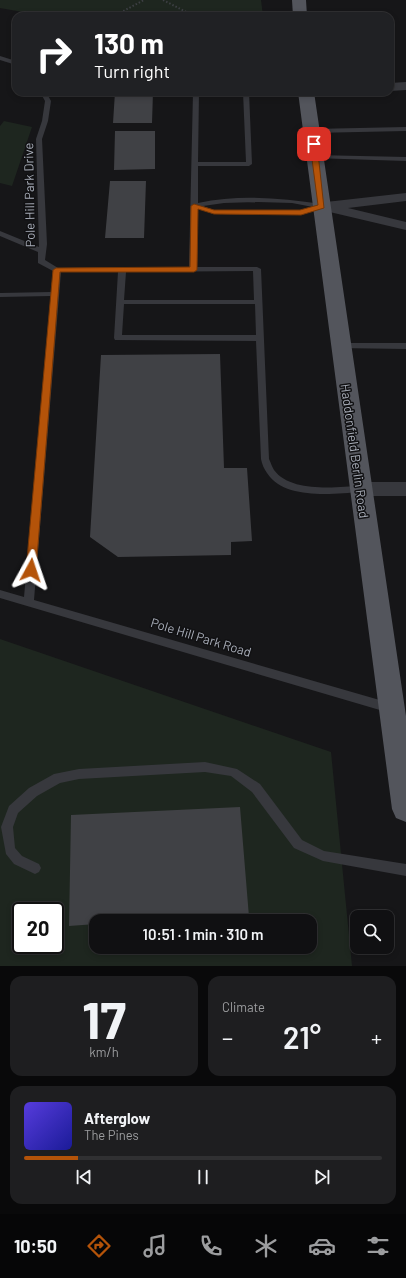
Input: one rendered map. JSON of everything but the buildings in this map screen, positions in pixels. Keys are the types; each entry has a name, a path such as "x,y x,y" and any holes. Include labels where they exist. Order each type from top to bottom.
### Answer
{"main road":[{"path":"299,0 300,12"},
{"name":"Haddonfield Berlin Road","path":"307,96 316,157 340,346 393,709 406,809"}],"street":[{"path":"394,87 406,86"},
{"path":"322,206 406,197"},
{"path":"322,206 406,226"},
{"path":"360,489 406,489"}],"lane":[{"path":"0,58 12,62"},
{"name":"Pole Hill Park Drive","path":"45,96 48,101 45,122 39,139 41,261 56,270"},
{"path":"194,270 196,96"},
{"path":"195,164 249,164 246,96"},
{"path":"312,131 406,129"},
{"path":"316,157 406,159"},
{"path":"194,206 214,201 300,201 322,206"},
{"path":"194,206 214,212 301,213 322,206"},
{"path":"0,233 42,251"},
{"path":"28,601 56,294 56,270 257,269 265,459 269,470 283,483 300,489 360,489"},
{"path":"122,270 118,338 260,338"},
{"path":"0,295 56,294"},
{"path":"120,302 259,302"},
{"path":"340,346 406,346"},
{"name":"Pole Hill Park Road","path":"0,594 393,709"},
{"path":"35,868 18,860 10,850 7,827 13,810 33,792 58,778 79,774 205,767 233,772 256,788 298,844 323,856 406,870"}],"path":[{"path":"122,12 144,0"},
{"path":"164,0 186,12"}],"shaded area":[{"path":"0,0 261,0 262,12 22,12 0,8"},
{"path":"4,121 32,127 12,186 0,183 0,126"},
{"path":"0,639 331,752 352,966 0,966"}],"route":[{"path":"31,570 56,294 56,270 194,270 194,206 214,212 301,213 322,206 314,144"}]}
